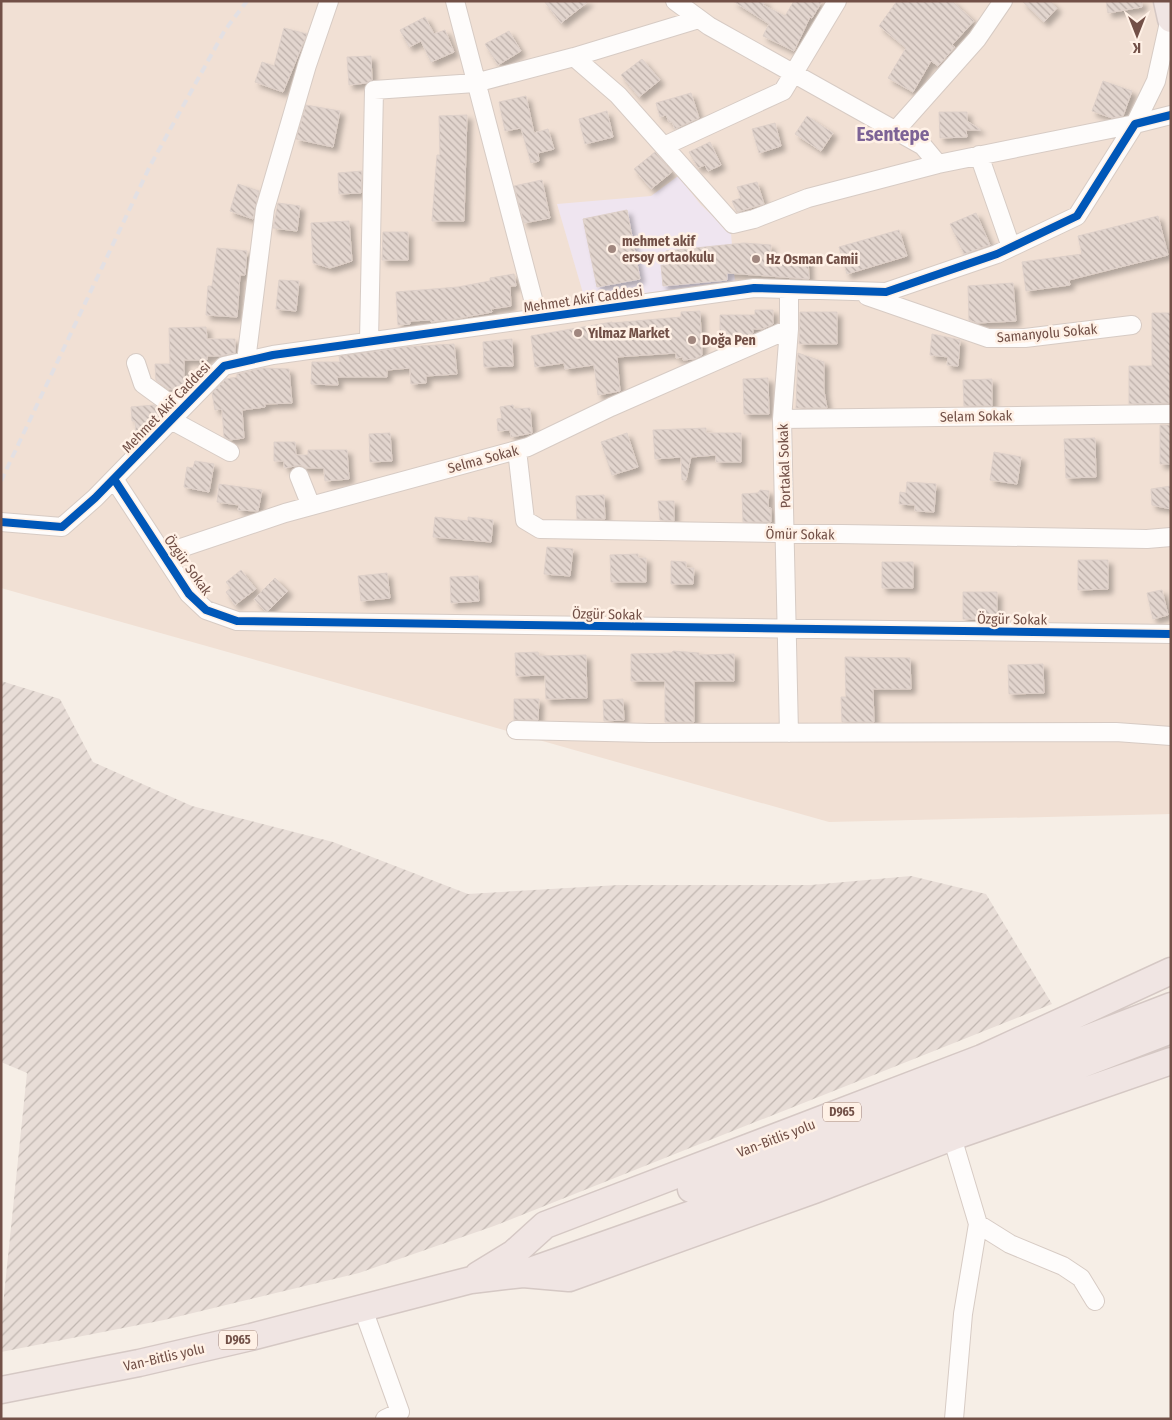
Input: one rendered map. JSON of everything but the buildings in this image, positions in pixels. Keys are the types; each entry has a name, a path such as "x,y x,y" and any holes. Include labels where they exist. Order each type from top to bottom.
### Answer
{"highway":[{"path":"1168,1 1171,18"},
{"name":"Van-Bitlis yolu","path":"1,1390 139,1363 363,1309 471,1280 519,1263 545,1225 982,1058 1171,971"},
{"path":"519,1263 786,1155 1171,1006"},
{"path":"519,1263 726,1202 1171,1030"},
{"name":"Van-Bitlis yolu","path":"519,1263 569,1278 814,1190 952,1137 1171,1061"}],"street":[{"path":"246,361 265,209 307,65 330,1"},
{"path":"455,1 538,318"},
{"path":"675,1 700,19 923,146 938,164"},
{"path":"664,146 783,92 837,1"},
{"path":"896,130 977,39 997,4"},
{"name":"Mehmet Akif Caddesi","path":"1,522 62,527 114,479 224,366 369,341 754,288 886,292 1011,247 1077,216 1135,124 1156,81 1171,18"},
{"path":"369,341 374,90 475,83 574,57 700,19"},
{"path":"574,57 618,95 700,185 714,206 733,224 754,219 808,198 938,164 1171,115"},
{"path":"979,155 1011,247"},
{"name":"Portakal Sokak","path":"789,289 789,329 782,419 789,733"},
{"name":"Samanyolu Sokak","path":"851,291 988,338 1025,338 1132,325"},
{"name":"Selma Sokak","path":"163,554 285,513 517,450 789,329"},
{"path":"136,363 143,384 175,416 230,452"},
{"name":"Selam Sokak","path":"782,419 1171,414"},
{"name":"Ömür Sokak","path":"517,450 525,520 540,530 1171,538"},
{"path":"299,476 311,506"},
{"name":"Özgür Sokak","path":"114,479 189,594 206,610 237,621 1171,634"},
{"path":"516,730 650,733 1116,732 1171,736"},
{"path":"952,1137 978,1224 964,1304 954,1419"},
{"path":"978,1224 1010,1244 1063,1266 1081,1278 1095,1301"},
{"path":"363,1309 397,1416"}],"shaded area":[{"path":"1,1 1171,1 1171,814 829,822 1,588"},
{"path":"678,176 701,205 731,233 735,283 585,300 557,204 651,196"},
{"path":"1,681 60,699 93,762 192,806 333,842 468,894 619,885 811,885 911,876 986,894 1052,1004 494,1226 359,1273 164,1320 1,1352 1,1324 27,1073 1,1062"}],"railway":[{"path":"1,481 150,166 225,30 247,1"}],"cycle path":[{"path":"1,522 62,527 95,498 224,366 273,355 754,288 886,292 997,254 1077,216 1135,124 1171,115"},
{"path":"114,479 189,594 206,610 237,621 1171,634"}],"place":[{"name":"mehmet akif ersoy ortaokulu","path":"612,249"},
{"name":"Hz Osman Camii","path":"756,259"},
{"name":"Yılmaz Market","path":"578,333"},
{"name":"Doğa Pen","path":"692,340"}],"district":[{"name":"Esentepe","path":"893,134"}]}
